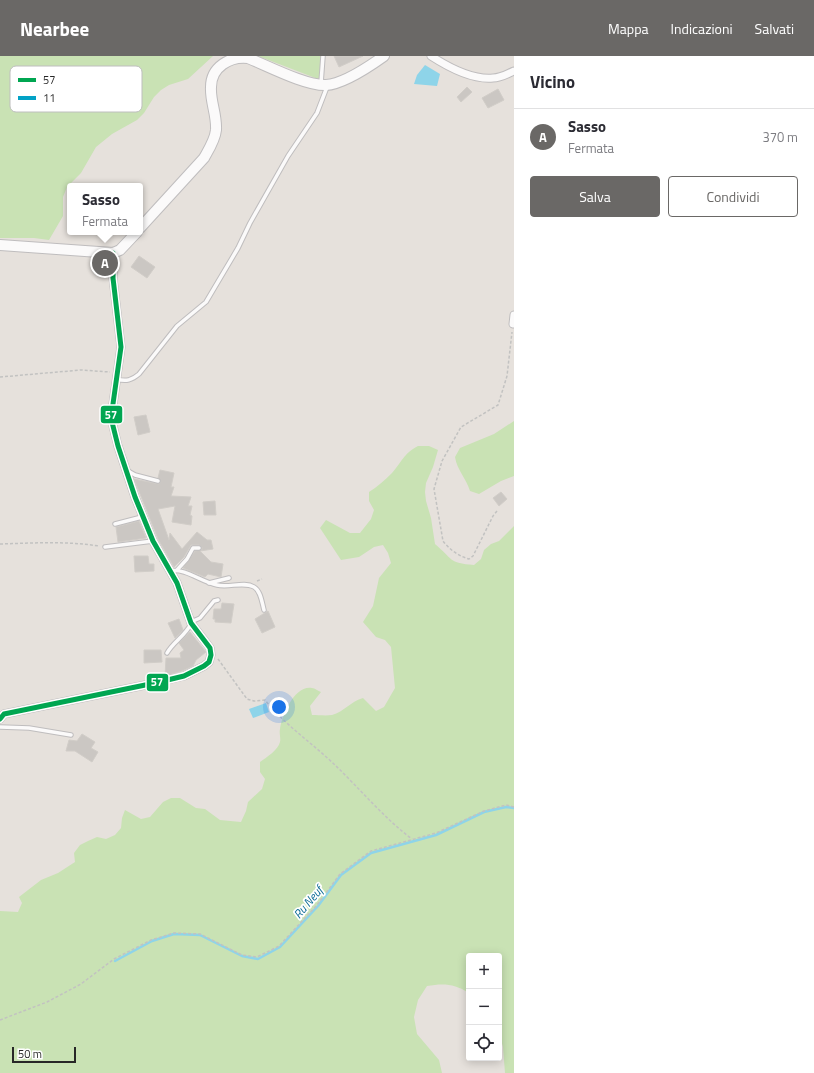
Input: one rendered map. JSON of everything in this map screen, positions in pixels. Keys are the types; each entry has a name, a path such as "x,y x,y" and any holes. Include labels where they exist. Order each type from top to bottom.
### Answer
{"main road":[{"path":"143,225 204,158 211,147 215,138 216,129 211,87 213,77 218,68 235,58 248,58 301,79 324,85 348,78 384,56"},
{"path":"0,246 113,253 120,250 134,235"}],"street":[{"path":"432,56 442,63 485,78 501,77 514,71"},
{"path":"0,720 4,714 184,676 209,662 211,655 210,648 191,623 174,571 153,541 142,517 125,469 111,418 121,347 113,278 113,253"},
{"path":"513,324 514,315"}],"lane":[{"path":"118,376 125,381 133,379 139,374 177,326 206,302 238,248 277,174 317,113 324,85 323,56"},
{"path":"125,469 135,475 158,481"},
{"path":"115,524 142,517"},
{"path":"105,547 153,541"},
{"path":"199,548 193,548 174,571 208,583 226,586 248,585 253,587 258,591 264,610"},
{"path":"208,583 229,578"},
{"path":"167,653 171,646 183,636 191,623 200,618 214,601 218,600"},
{"path":"0,727 29,728 71,735"}],"path":[{"path":"498,511 493,516 473,556 469,559 462,557 442,541 434,489 442,461 461,427 498,405 506,376 513,324"},
{"path":"0,377 81,370 118,376"},
{"path":"0,544 65,543 105,547"},
{"path":"210,648 247,699 254,701 265,700 307,742 332,762 412,839"},
{"path":"0,1020 47,1002 80,984 114,960 151,940 174,933 200,934 242,955 257,957 279,946 317,905 340,874 371,851 436,833 484,811 506,806 514,807"}],"green space":[{"path":"0,56 213,56 188,79 169,85 161,90 137,120 112,134 96,147 81,173 71,183 67,183 63,197 63,216 49,240 34,238 0,238"},
{"path":"258,56 321,56 320,76 318,79"},
{"path":"514,421 514,476 501,481 479,494 470,491 456,462 455,457 460,448 494,434"},
{"path":"418,446 429,446 438,450 426,483 426,501 431,518 435,544 452,559 459,563 474,565 481,559 484,550 491,544 499,541 514,526 514,1073 505,1073 502,1044 502,953 466,953 466,992 449,985 427,986 418,1000 414,1017 417,1034 439,1060 442,1073 0,1073 0,911 18,912 22,903 19,897 41,880 58,873 75,862 74,853 80,845 97,837 106,839 115,835 121,828 125,810 141,819 150,817 163,802 171,798 180,798 196,808 205,809 220,820 241,822 248,802 262,789 265,779 260,772 260,762 272,753 279,745 280,729 283,717 290,702 300,691 306,688 314,688 321,692 310,706 312,715 336,714 363,698 376,711 384,707 395,688 391,647 385,640 376,637 363,622 373,606 379,578 391,563 388,553 383,545 374,547 359,557 341,560 320,528 326,520 350,533 360,533 371,519 374,510 369,501 369,492 387,478 406,455"}],"water":[{"path":"425,65 440,74 437,86 414,84 417,75"},
{"path":"266,703 269,712 253,718 249,709"}],"building":[{"path":"334,56 363,56 339,67"},
{"path":"467,87 472,92 461,102 457,97"},
{"path":"498,89 504,100 488,108 482,98"},
{"path":"139,256 155,267 147,278 131,267"},
{"path":"146,415 150,432 138,435 134,417"},
{"path":"160,470 174,473 171,487 174,487 171,496 191,497 188,506 192,506 190,515 192,516 191,525 172,522 175,506 158,509 169,540 170,533 182,549 197,532 207,540 211,540 213,549 200,551 211,562 223,564 221,577 208,574 205,577 183,568 195,551 202,550 202,547 199,545 191,545 184,557 174,567 158,539 134,479 159,484 161,481 158,478"},
{"path":"501,492 507,499 499,506 493,498"},
{"path":"215,501 216,515 204,515 203,502"},
{"path":"139,521 146,538 118,542 116,527"},
{"path":"134,556 148,556 149,564 154,564 154,571 135,572"},
{"path":"222,603 234,604 231,623 215,622 215,619 213,619 214,609 221,609"},
{"path":"268,611 275,627 262,633 255,619"},
{"path":"179,619 183,630 175,638 168,623"},
{"path":"190,632 206,652 196,660 193,666 165,676 166,658 181,658 180,653 184,650 179,643"},
{"path":"144,650 161,650 162,662 144,663"},
{"path":"82,734 95,742 91,748 98,752 92,762 75,751 66,751 69,740 77,741"}],"waterway":[{"name":"Ru Neuf","path":"115,961 152,941 174,934 200,935 242,956 258,959 280,947 318,906 341,875 371,853 436,835 484,812 506,807 514,808"}],"transit line":[{"name":"57","path":"0,719 4,714 184,676 204,666 209,662 211,655 210,648 191,623 177,583 153,541 135,497 118,446 111,418 121,347 113,278 113,253"}],"place":[{"name":"Sasso","path":"105,263"}]}
